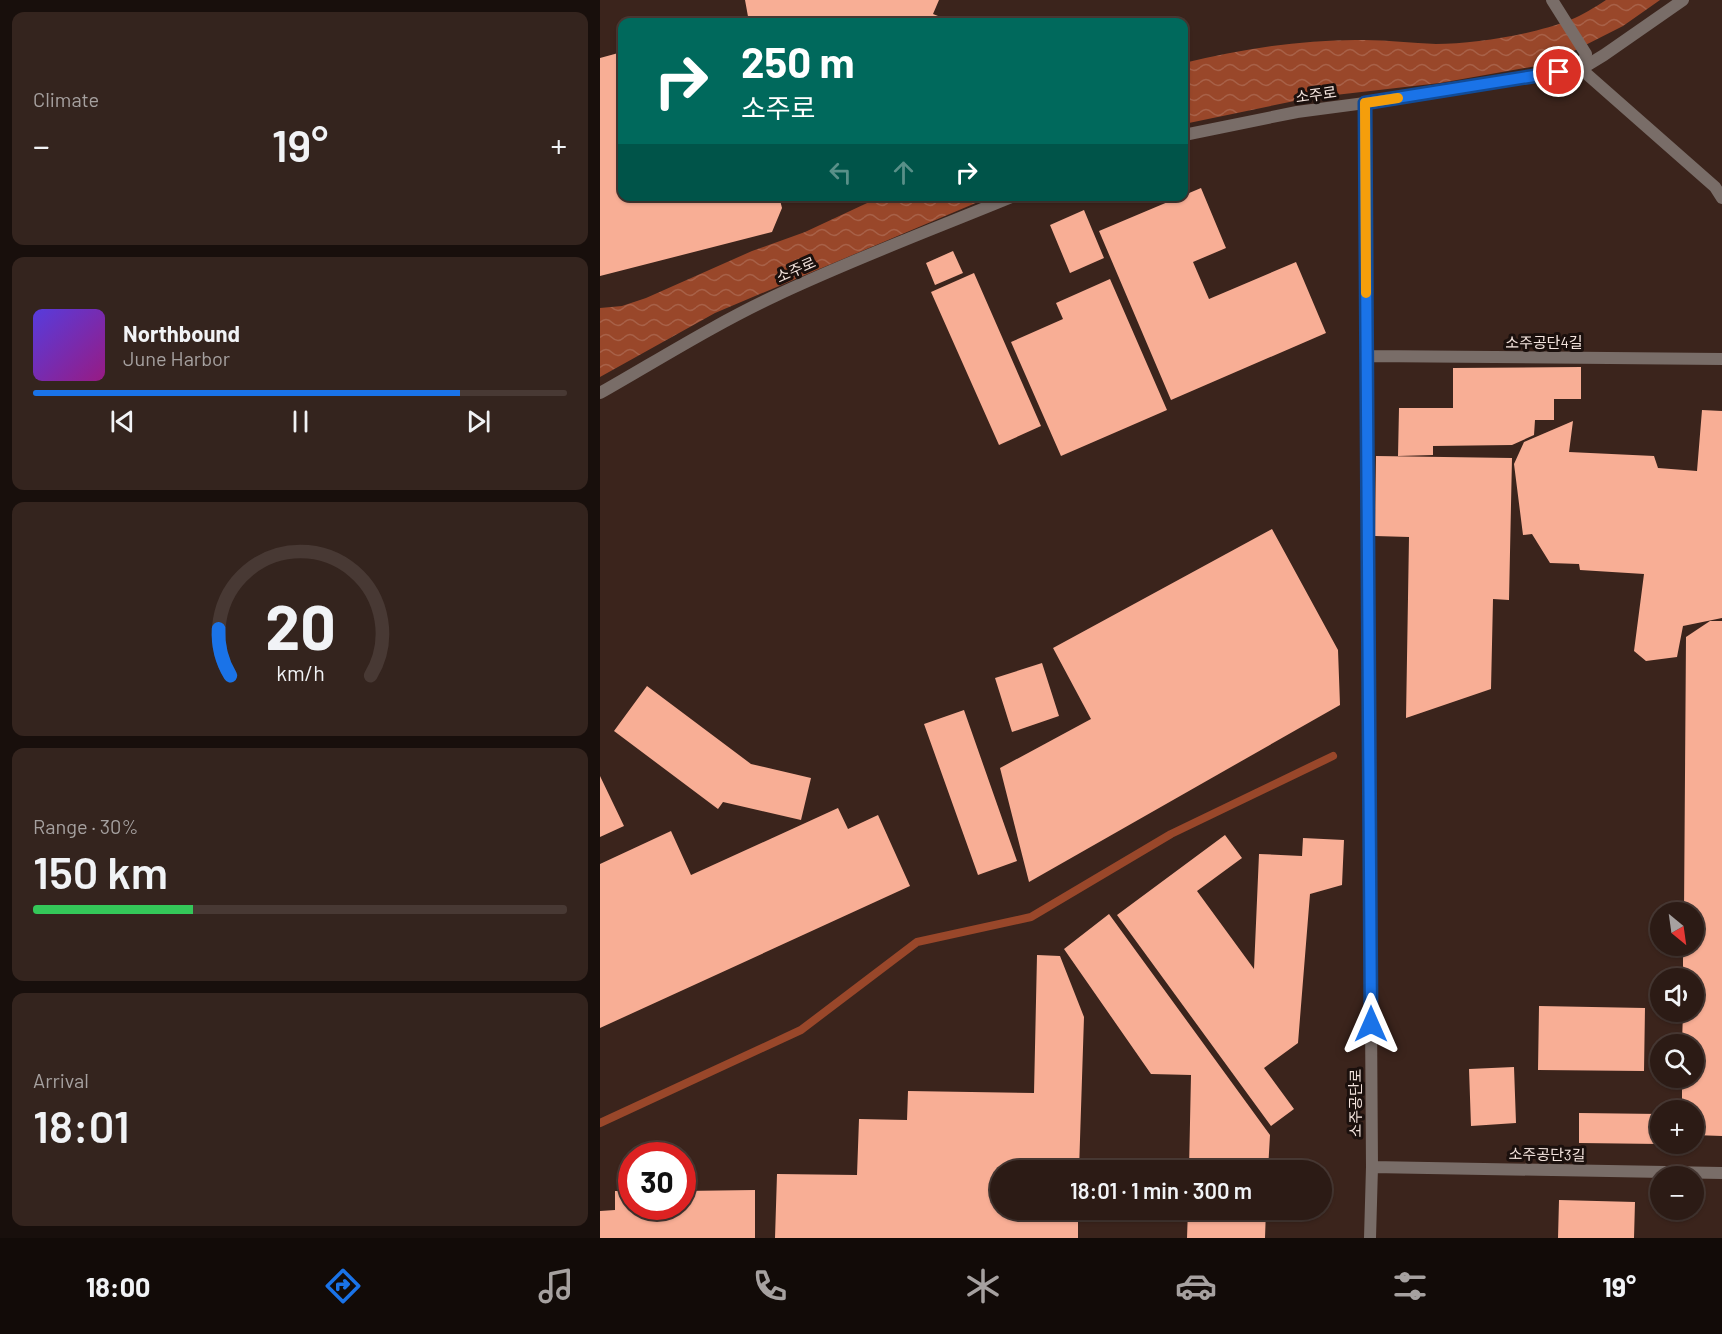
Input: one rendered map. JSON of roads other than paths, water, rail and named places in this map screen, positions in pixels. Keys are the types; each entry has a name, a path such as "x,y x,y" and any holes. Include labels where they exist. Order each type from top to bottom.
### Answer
{"street":[{"path":"1552,0 1586,54 1581,69 1715,187 1722,198"},
{"name":"소주로","path":"1188,134 1297,112 1581,69 1683,0"},
{"name":"소주공단로","path":"1365,103 1372,1167 1370,1238"},
{"name":"소주로","path":"600,393 705,332 773,297 842,266 1002,201"},
{"name":"소주공단4길","path":"1367,356 1722,359"},
{"name":"소주공단3길","path":"1372,1167 1722,1173"}],"water":[{"path":"1606,0 1660,0 1623,26 1548,64 1440,83 1309,98 1188,123 1188,62 1250,49 1319,41 1373,40 1452,44 1523,34 1580,16"},
{"path":"871,201 981,201 715,313 600,377 600,308 622,306 646,298 752,251 805,232"}],"waterway":[{"path":"600,1123 801,1030 917,942 1031,917 1171,834 1333,756"}]}
